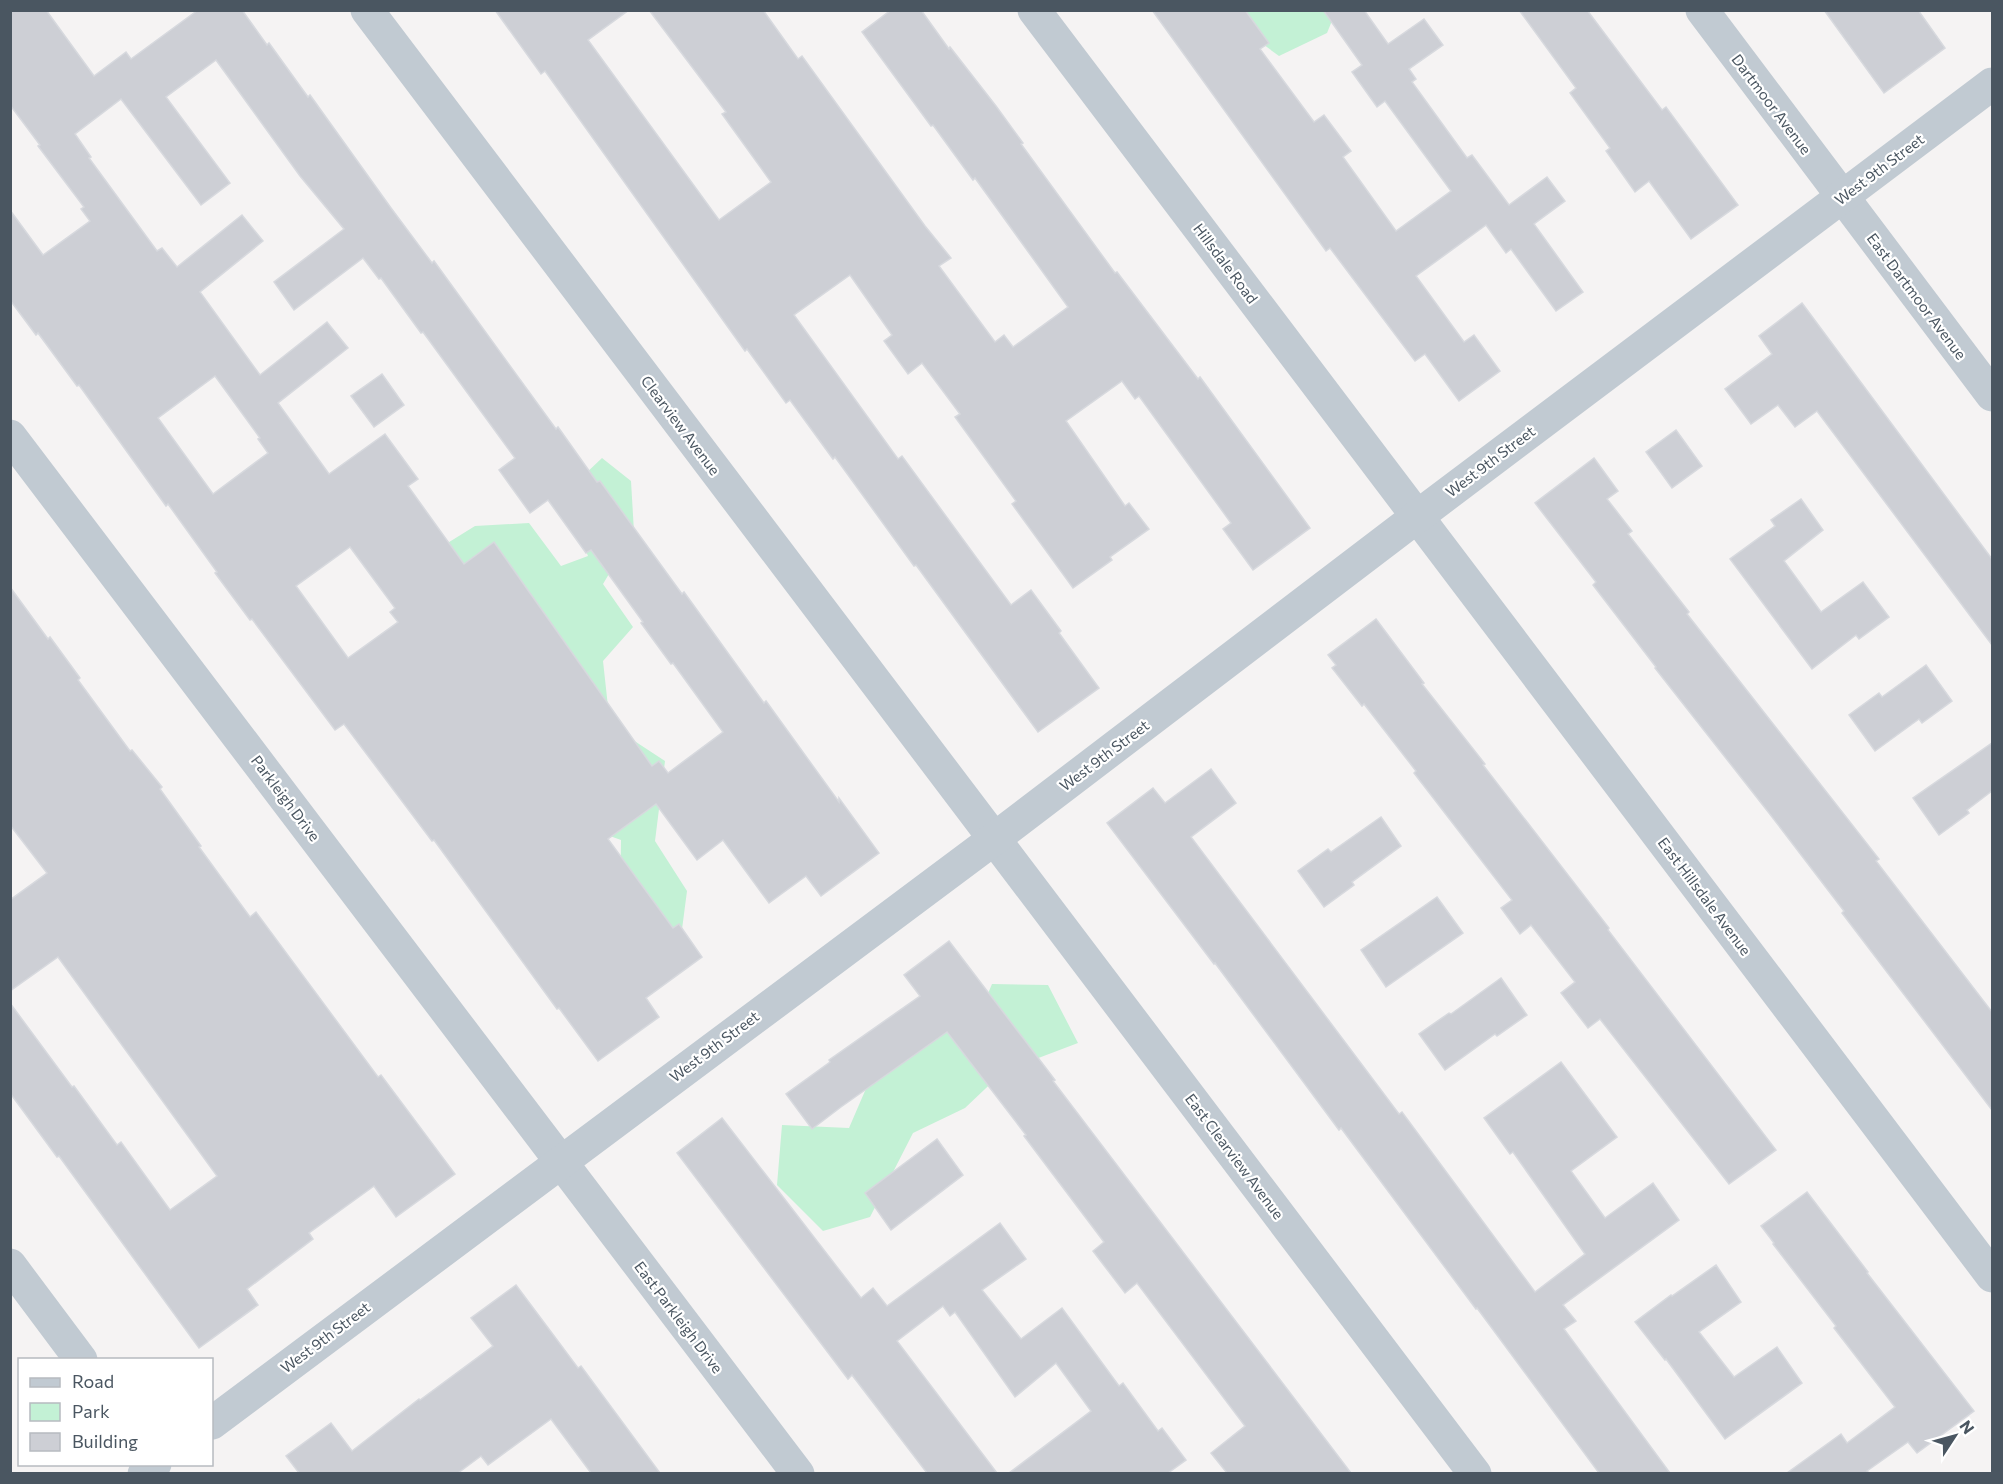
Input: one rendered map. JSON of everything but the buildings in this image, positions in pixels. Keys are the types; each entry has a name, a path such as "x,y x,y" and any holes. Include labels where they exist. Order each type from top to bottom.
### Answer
{"street":[{"name":"Clearview Avenue","path":"367,10 994,839"},
{"name":"Hillsdale Road","path":"1034,10 1418,516"},
{"name":"Dartmoor Avenue","path":"1702,10 1842,196"},
{"name":"West 9th Street","path":"213,1422 994,839 1992,84"},
{"name":"East Dartmoor Avenue","path":"1842,196 1992,395"},
{"name":"Parkleigh Drive","path":"10,436 561,1161"},
{"name":"East Hillsdale Avenue","path":"1418,516 1992,1276"},
{"name":"East Clearview Avenue","path":"994,839 1475,1473"},
{"name":"East Parkleigh Drive","path":"561,1161 798,1473"},
{"path":"10,1265 80,1358"}],"green space":[{"path":"1242,11 1336,11 1327,33 1279,56 1249,34"},
{"path":"602,458 631,481 634,532 603,584 633,627 603,661 610,725 665,761 655,841 687,891 681,937 620,913 621,840 565,820 425,557 475,526 529,523 561,566 588,556 563,495"},
{"path":"992,984 1048,985 1078,1043 1004,1071 965,1108 913,1133 870,1217 823,1231 777,1185 782,1125 849,1128 896,1019 971,1034"}]}
